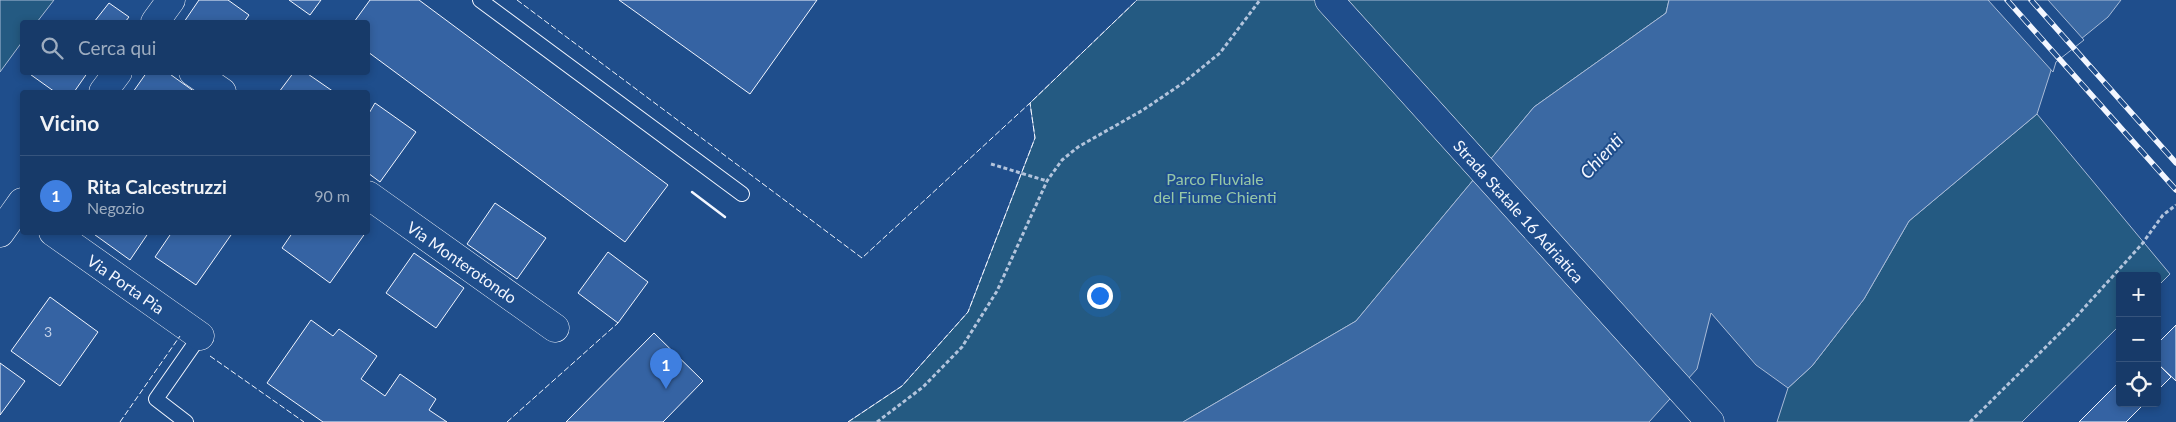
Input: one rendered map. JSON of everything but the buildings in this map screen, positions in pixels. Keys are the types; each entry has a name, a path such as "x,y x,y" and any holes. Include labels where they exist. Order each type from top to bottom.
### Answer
{"main road":[{"path":"156,20 171,0"},
{"name":"Strada Statale 16 Adriatica","path":"1329,0 1710,422"},
{"path":"104,90 116,75"},
{"path":"197,75 219,90"},
{"name":"Via Monterotondo","path":"370,197 556,328"},
{"path":"0,233 20,208"},
{"name":"Via Porta Pia","path":"56,235 200,336"}],"lane":[{"path":"480,0 742,194"},
{"path":"186,422 156,400 200,336"}],"path":[{"path":"877,422 923,387 962,347 997,291 1047,181 1062,160 1078,147 1143,110 1182,83 1220,53 1260,0"},
{"path":"991,164 1047,181"},
{"path":"1970,422 2075,318 2142,244 2163,215 2176,205"}],"green space":[{"path":"0,0 54,0 39,20 20,20 20,45 0,72"},
{"name":"Parco Fluviale del Fiume Chienti","path":"1137,0 1669,0 1666,13 1534,107 1356,321 1183,422 848,422 902,386 968,312 1035,138 1030,103"},
{"path":"2037,114 2170,274 2161,283 2161,272 2116,272 2116,329 2022,422 1777,422 1788,388 1812,366 1864,299 1909,221"}],"water":[{"name":"Chienti","path":"1669,0 2121,0 2108,17 2054,61 2037,114 1909,221 1864,299 1812,366 1788,388 1756,365 1711,313 1697,369 1649,422 1183,422 1356,321 1534,107 1666,13"}],"pier":[{"path":"1988,0 2048,0 2084,40 2056,62 2053,72"}],"railway":[{"path":"2007,0 2176,190"},
{"path":"2031,0 2176,163"}],"fence":[{"path":"517,0 862,258 1030,103 1137,0"},
{"path":"848,422 902,386 968,312 1035,138 1030,103"},
{"path":"507,422 618,323"},
{"path":"120,422 180,336"},
{"path":"210,356 304,422"}],"wall":[{"path":"692,192 725,217"}],"place":[{"name":"Rita Calcestruzzi","path":"666,389"}]}
